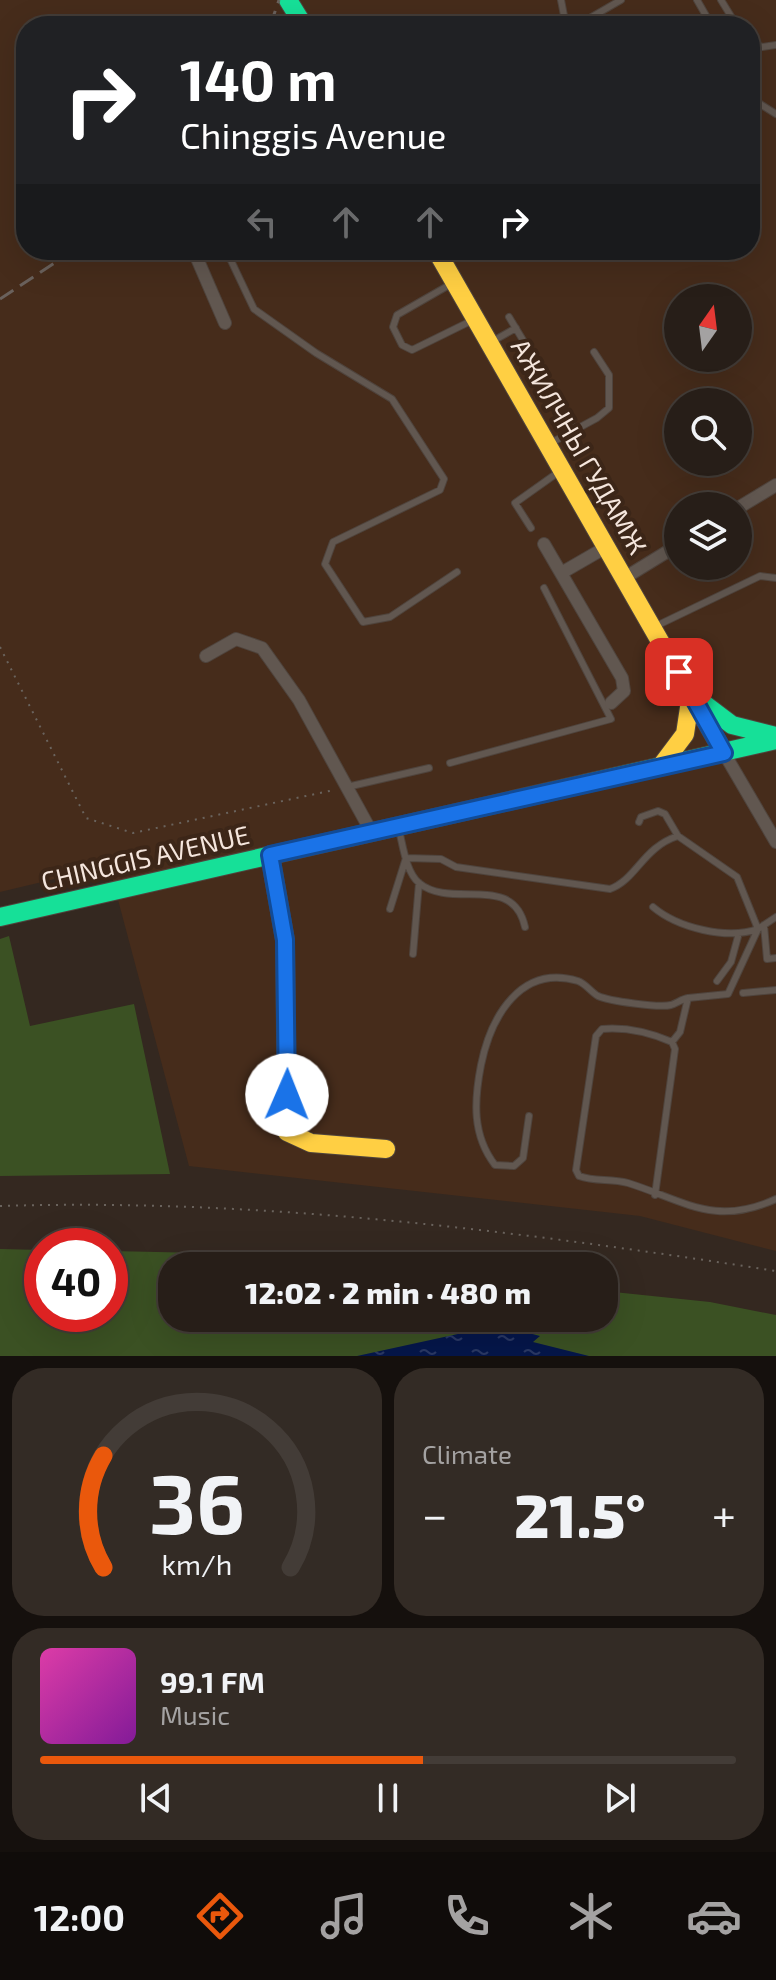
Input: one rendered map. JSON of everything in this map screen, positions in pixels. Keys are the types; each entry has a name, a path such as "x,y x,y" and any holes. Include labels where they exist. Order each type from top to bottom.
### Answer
{"main road":[{"name":"АЖИЛЧНЫ ГУДАМЖ","path":"442,260 626,577 724,753"},
{"path":"691,694 732,725 776,738"},
{"path":"660,767 678,750 689,729 691,694"},
{"name":"CHINGGIS AVENUE","path":"0,917 724,753 776,738"},
{"path":"270,855 285,940 287,1132 311,1143 386,1149"}],"street":[{"path":"198,260 225,323"},
{"path":"752,500 776,485"},
{"path":"544,544 622,678 624,691 611,703"},
{"path":"563,572 608,546"},
{"path":"626,577 664,554"},
{"path":"206,656 236,639 262,648 299,700 372,833"},
{"path":"724,753 776,842"}],"lane":[{"path":"593,16 621,0"},
{"path":"231,260 254,309 316,353 392,399 444,479 440,490 333,542 325,564 363,622 390,617 457,572"},
{"path":"454,282 397,315 393,327 402,345 412,350 476,319"},
{"path":"509,317 535,360"},
{"path":"490,343 516,328"},
{"path":"549,444 609,408 609,375 594,352"},
{"path":"539,367 575,430"},
{"path":"531,528 515,503 563,469"},
{"path":"654,627 760,576 776,578"},
{"path":"450,763 611,719 544,588"},
{"path":"347,787 429,768"},
{"path":"639,822 641,817 658,811 665,814 678,836 737,877 761,927 767,959 776,958"},
{"path":"398,827 406,858 419,883 413,954"},
{"path":"406,858 441,859 469,869 610,889 619,886 650,849 678,836"},
{"path":"390,909 406,858"},
{"path":"419,883 432,890 512,901 522,911 525,927"},
{"path":"653,907 668,919 686,925 739,933 761,927 776,917"},
{"path":"529,1116 523,1158 514,1166 495,1165 480,1137 475,1096 485,1049 503,1008 525,985 541,978 580,981 597,995 645,1004 669,1005 688,998 728,994 761,927"},
{"path":"717,981 731,962 739,933"},
{"path":"743,993 776,990"},
{"path":"672,1042 680,1032 688,998"},
{"path":"672,1042 616,1028 602,1029 596,1036 576,1170 590,1180 612,1179 700,1210 727,1213 751,1211 776,1199"},
{"path":"655,1195 675,1049 672,1042"}],"path":[{"path":"0,647 86,818 133,833 347,787"},
{"path":"0,1206 210,1207 398,1221 568,1239 776,1271"}],"shaded area":[{"path":"0,0 776,0 776,1251 640,1216 189,1166 109,866 0,892"}],"green space":[{"path":"9,936 30,1026 134,1004 170,1174 0,1176 0,939"},
{"path":"0,1249 24,1250 24,1332 128,1332 128,1251 158,1252 158,1332 618,1332 618,1292 710,1302 776,1315 776,1356 0,1356"}],"water":[{"path":"467,1332 525,1332 540,1336 533,1342 589,1356 357,1356"}],"railway":[{"path":"273,16 279,0"},
{"path":"0,299 59,260"}],"traffic: fast":[{"path":"288,0 298,16"},
{"path":"691,694 732,725 776,736"},
{"path":"0,917 776,740"}],"traffic: slow":[{"path":"442,260 724,753"},
{"path":"661,766 685,734 691,694"},
{"path":"270,855 285,940 287,1132 311,1143 386,1149"}],"route":[{"path":"287,1095 285,940 270,855 724,753 679,672"}]}
